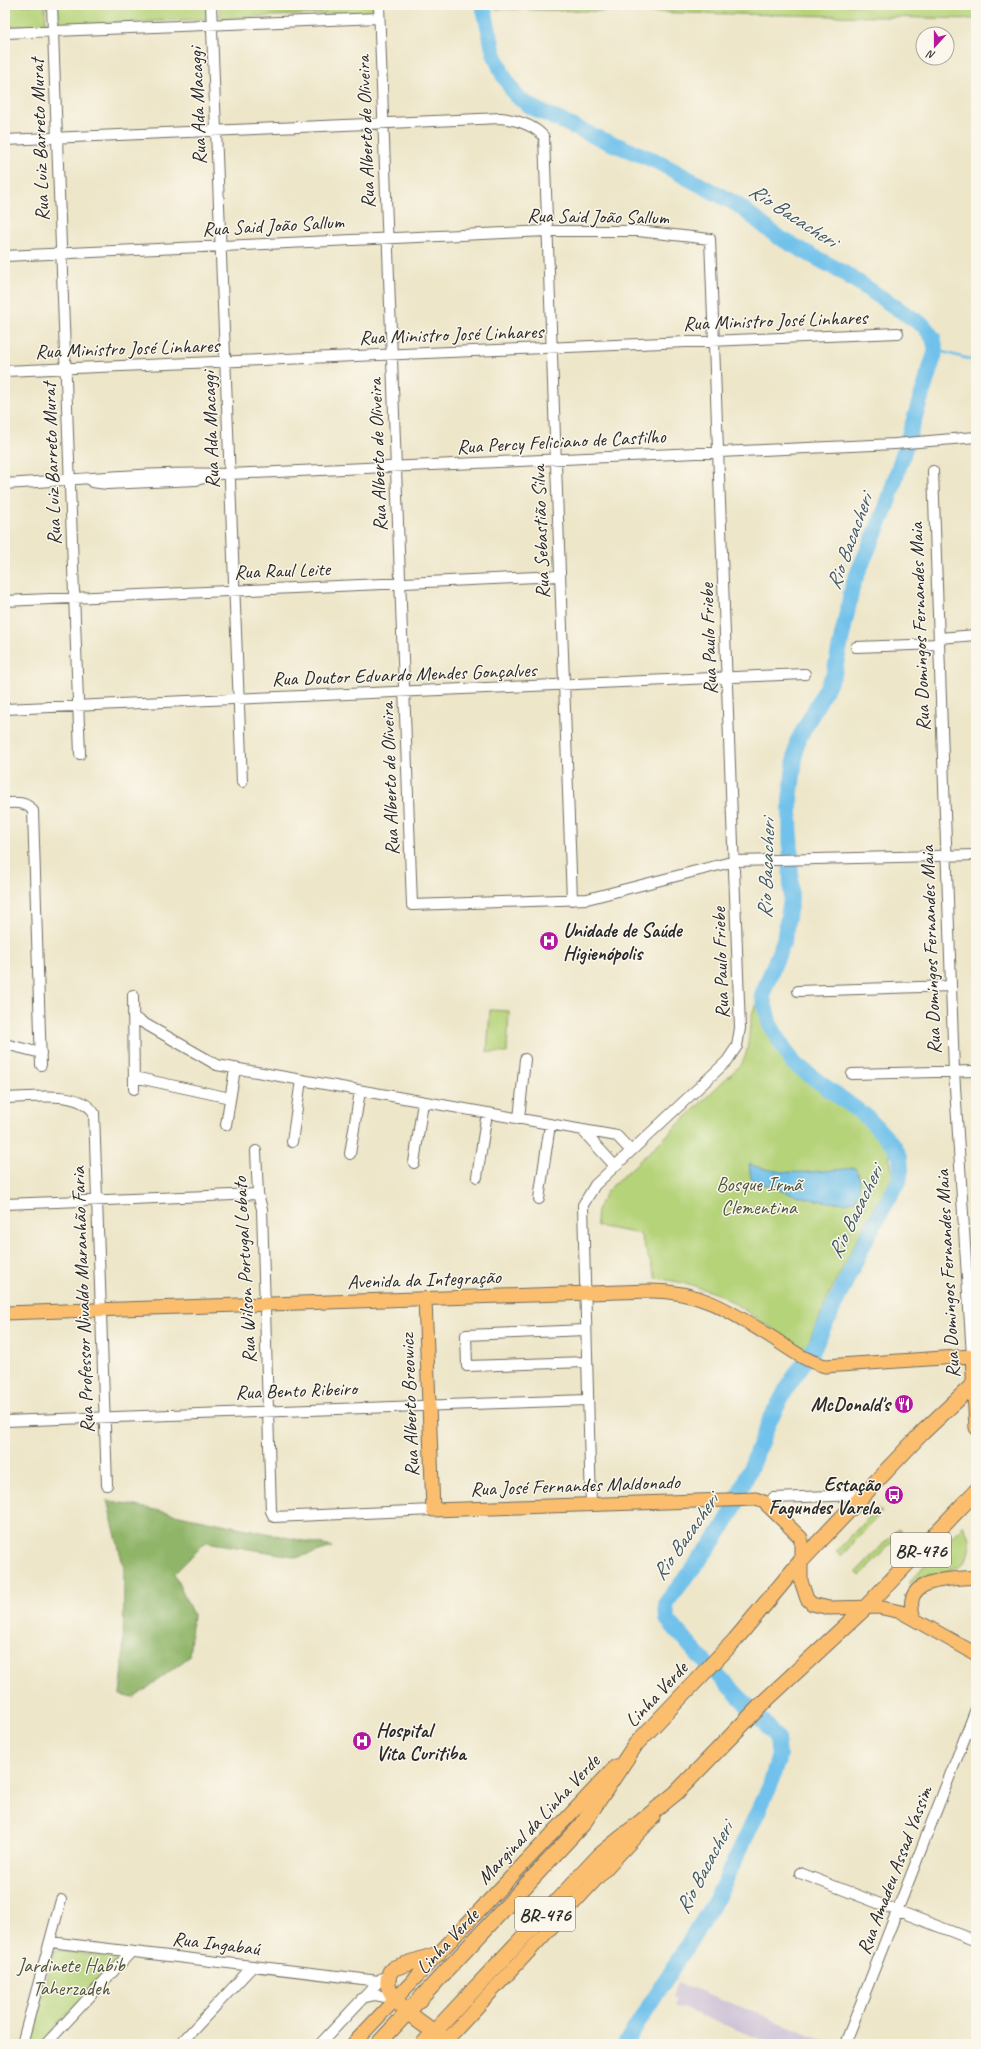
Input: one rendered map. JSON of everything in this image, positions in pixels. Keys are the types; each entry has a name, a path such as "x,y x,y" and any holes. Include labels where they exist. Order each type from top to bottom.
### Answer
{"highway":[{"name":"Linha Verde","path":"378,2044 582,1825 636,1744 722,1653 801,1561 927,1428 975,1383"},
{"name":"BR-476","path":"423,2044 442,2039 600,1855 676,1793 768,1698 866,1607 976,1491"},
{"path":"438,1954 403,1964 384,1976 396,1999 442,2039"}],"main road":[{"name":"Avenida da Integração","path":"5,1313 663,1291 689,1294 727,1310 798,1355 825,1366 974,1356"},
{"name":"Rua Alberto Breowicz","path":"425,1298 433,1510"},
{"name":"Rua Domingos Fernandes Maia","path":"974,1356 976,1428"},
{"name":"Rua José Fernandes Maldonado","path":"433,1510 756,1499 764,1502 798,1534 802,1543 801,1561 803,1588 807,1599 812,1604 829,1608 890,1608 914,1618 976,1654"},
{"path":"914,1618 912,1609 913,1596 923,1584 976,1577"},
{"name":"Marginal da Linha Verde","path":"353,2044 636,1744"}],"street":[{"name":"Rua Luiz Barreto Murat","path":"52,5 80,754"},
{"name":"Rua Ada Macaggi","path":"211,5 242,782"},
{"name":"Rua Alberto de Oliveira","path":"379,5 412,905 572,900"},
{"path":"5,33 379,18"},
{"name":"Rua Sebastião Silva","path":"383,124 501,118 526,124 540,132 544,137 572,900"},
{"path":"5,140 383,124"},
{"name":"Rua Said João Sallum","path":"5,256 547,231 638,231 710,239"},
{"name":"Rua Paulo Friebe","path":"631,1151 727,1060 737,1046 740,1037 735,861 710,239"},
{"name":"Rua Ministro José Linhares","path":"5,371 898,333"},
{"name":"Rua Percy Feliciano de Castilho","path":"5,484 70,481 107,484 189,480 230,474 895,444 976,436"},
{"name":"Rua Domingos Fernandes Maia","path":"933,470 954,1071 974,1356"},
{"name":"Rua Raul Leite","path":"5,601 560,576"},
{"path":"856,647 939,641 976,635"},
{"name":"Rua Doutor Eduardo Mendes Gonçalves","path":"5,709 805,674"},
{"path":"5,803 22,803 30,807 33,811 41,1065"},
{"path":"572,900 600,896 735,861 976,855"},
{"path":"798,991 951,986"},
{"path":"133,995 134,1089"},
{"path":"133,1017 217,1065 617,1136 631,1151 592,1188 583,1206 584,1293 591,1505"},
{"path":"5,1044 41,1053"},
{"path":"519,1119 525,1059"},
{"path":"226,1125 234,1068"},
{"path":"852,1074 976,1071"},
{"path":"134,1077 230,1098"},
{"path":"292,1142 301,1080"},
{"path":"350,1154 360,1091"},
{"name":"Rua Professor Nivaldo Maranhão Faria","path":"5,1098 73,1098 89,1106 94,1113 107,1485"},
{"path":"414,1164 424,1102"},
{"path":"477,1177 487,1113"},
{"path":"539,1199 550,1125"},
{"path":"582,1130 615,1166"},
{"name":"Rua Wilson Portugal Lobato","path":"256,1150 258,1194 262,1209 271,1511 274,1517 433,1510"},
{"path":"5,1204 258,1194"},
{"path":"585,1330 466,1335 467,1366 586,1362"},
{"name":"Rua Bento Ribeiro","path":"5,1420 587,1400"},
{"path":"773,1498 862,1495"},
{"name":"Rua Amadeu Assad Yassim","path":"846,2044 976,1709"},
{"path":"800,1873 976,1941"},
{"path":"22,2044 61,1900"},
{"name":"Rua Ingabaú","path":"50,1942 253,1966 384,1976"},
{"path":"46,2044 131,1952"},
{"path":"180,2044 253,1966"},
{"path":"320,2044 384,1976"},
{"path":"362,1998 375,1995 396,1999"}],"shaded area":[{"path":"678,1982 827,2041 826,2044 772,2044 674,2005 676,1998 673,1997"}],"green space":[{"path":"5,5 45,5 46,25 5,27"},
{"path":"58,5 207,5 207,19 59,25"},
{"path":"219,5 373,5 373,12 220,18"},
{"path":"493,5 976,5 976,19 494,9"},
{"name":"Bosque Irmã Clementina","path":"762,1000 769,1025 792,1064 860,1119 888,1148 893,1176 861,1231 829,1295 805,1350 723,1296 689,1284 656,1278 640,1234 597,1226 596,1221 598,1207 608,1190 742,1062 748,1044 751,1018 757,1004"},
{"path":"490,1010 509,1011 507,1053 487,1052"},
{"path":"107,1500 333,1547 299,1557 206,1542 174,1574 193,1615 189,1657 134,1698 120,1695 123,1667 124,1569"},
{"path":"877,1508 882,1512 841,1556 836,1552"},
{"path":"963,1525 968,1536 969,1549 966,1559 961,1565 945,1572 918,1579 910,1585 908,1583"},
{"path":"898,1529 902,1532 860,1576 856,1572"},
{"name":"Jardinete Habib Taherzadeh","path":"54,1950 120,1957 39,2044 28,2044"}],"water":[{"path":"749,1164 776,1171 789,1172 815,1172 855,1168 858,1172 860,1184 854,1201 843,1203 817,1200 788,1193 751,1179"}],"waterway":[{"name":"Rio Bacacheri","path":"483,5 494,53 503,75 516,96 533,108 596,137 654,160 738,205 778,237 844,273 924,326 933,338 936,350 886,508 853,584 834,674 797,742 790,800 791,899 784,940 762,995 770,1025 793,1063 867,1117 895,1147 900,1157 901,1170 899,1181 869,1233 814,1348 788,1386 770,1420 732,1512 717,1537 666,1603 667,1619 698,1655 765,1723 777,1739 779,1755 770,1786 717,1898 625,2044"},
{"path":"936,350 976,361"}],"place":[{"name":"Unidade de Saúde Higienópolis","path":"549,941"},
{"name":"McDonald's","path":"904,1404"},
{"name":"Estação Fagundes Varela","path":"894,1495"},
{"name":"Hospital Vita Curitiba","path":"362,1741"}]}
